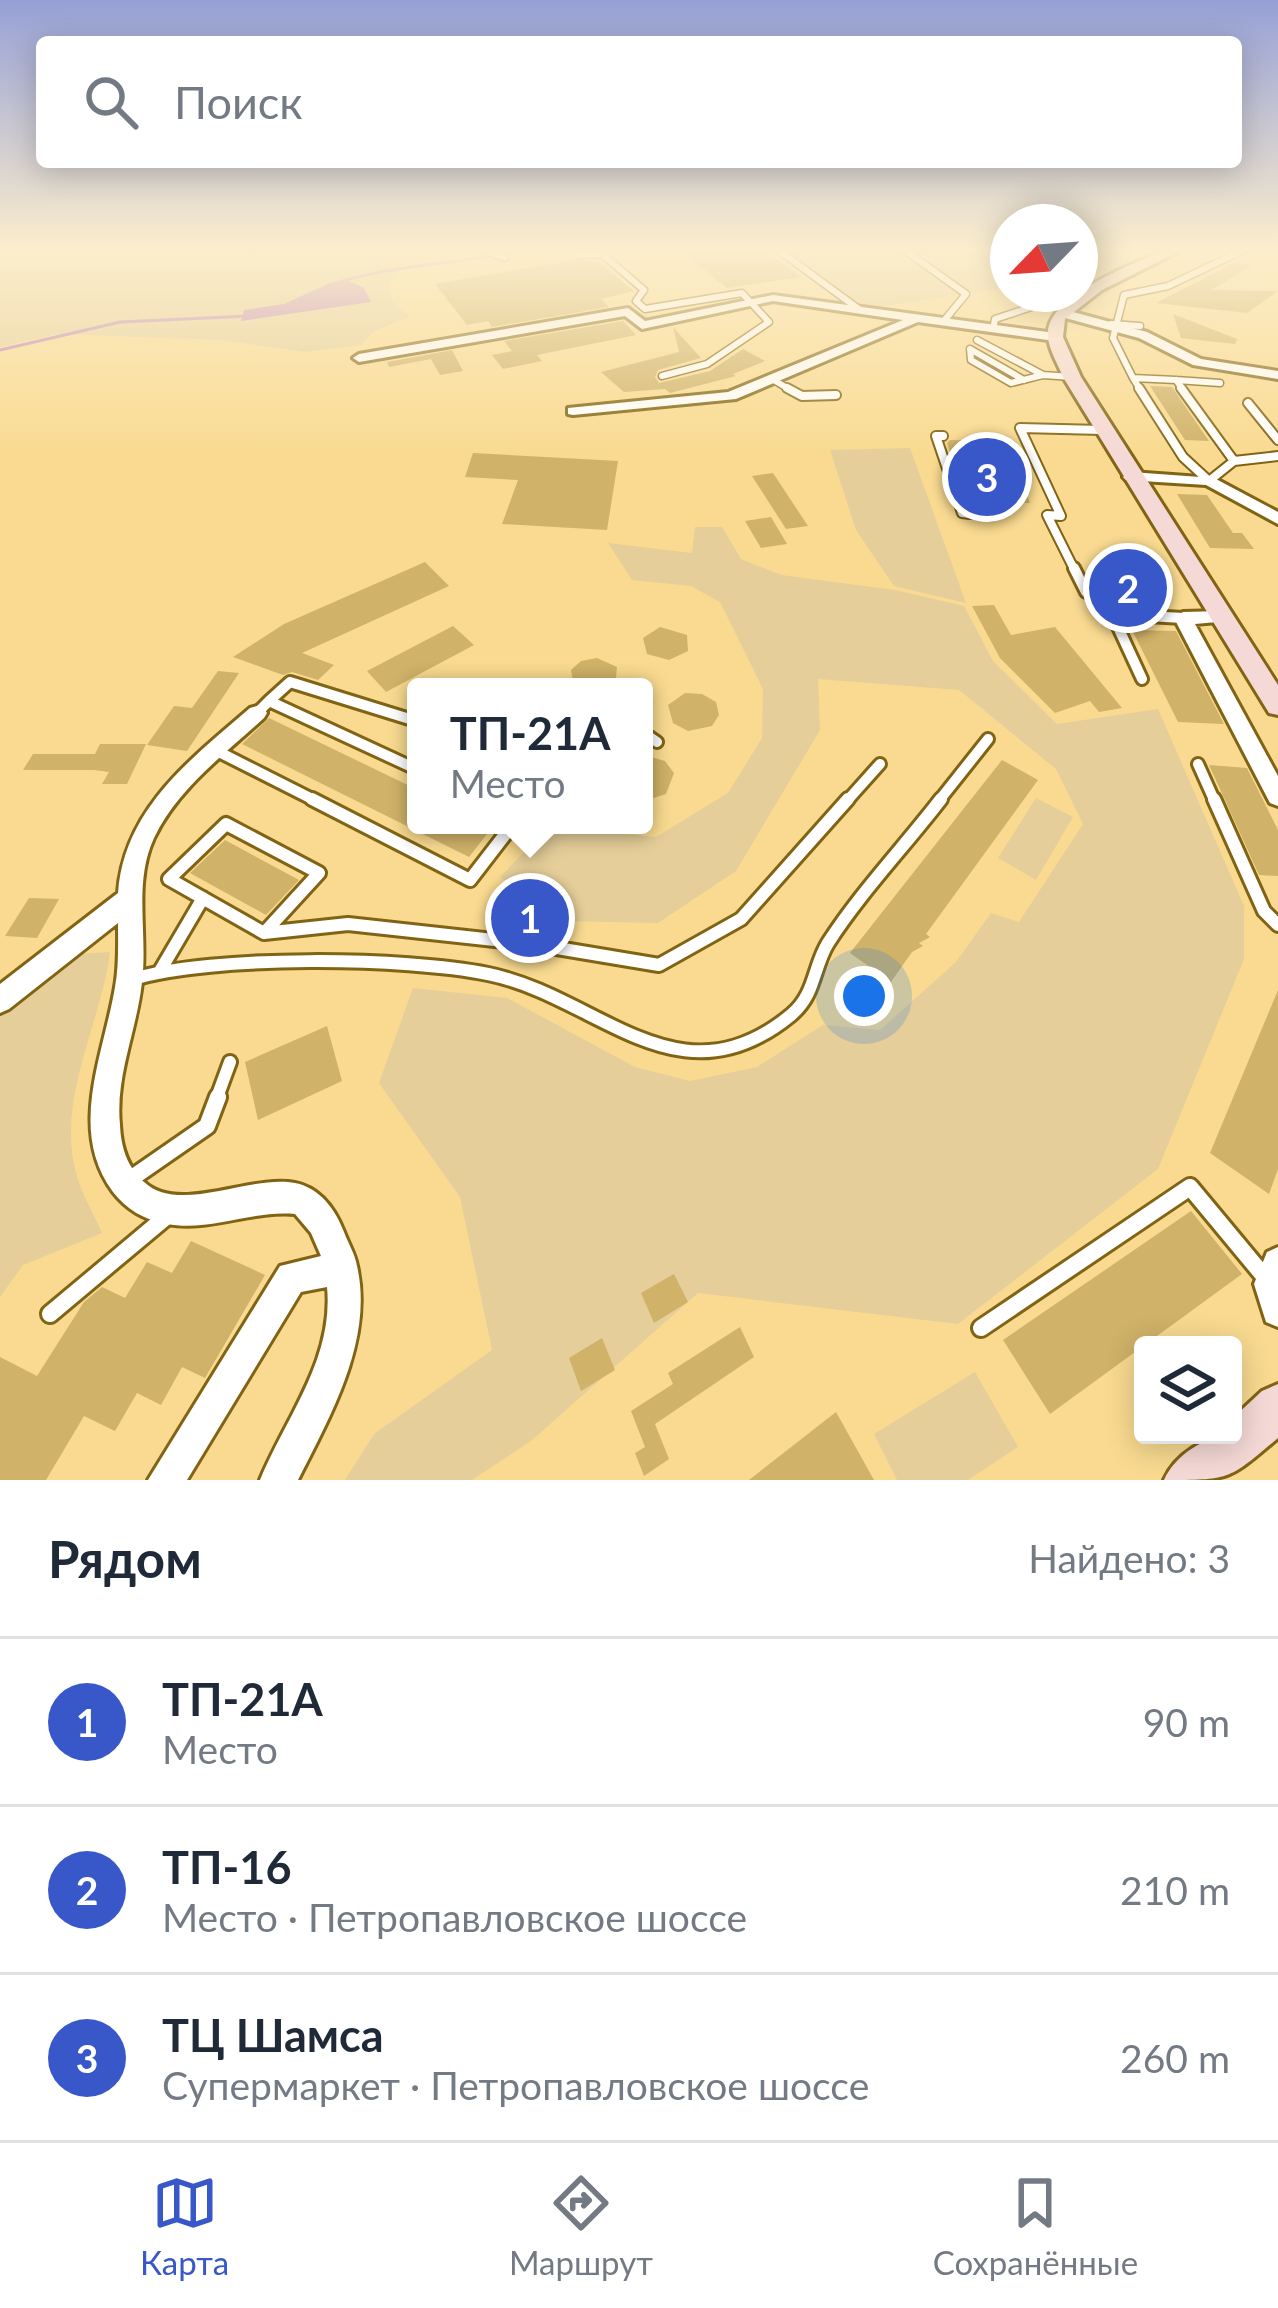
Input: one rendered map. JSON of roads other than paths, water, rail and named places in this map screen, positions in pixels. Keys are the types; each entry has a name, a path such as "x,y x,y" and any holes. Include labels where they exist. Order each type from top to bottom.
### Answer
{"main road":[{"path":"1060,318 1054,337 1072,377 1278,706"},
{"path":"1188,1480 1228,1454 1278,1407"}],"street":[{"path":"359,358 593,318"},
{"path":"635,318 642,325 676,318"},
{"path":"918,318 984,332 1054,337"},
{"path":"573,411 731,396 918,318"},
{"path":"1085,318 1111,324 1198,362 1278,375"},
{"path":"1131,477 1208,481 1278,519"},
{"path":"1222,617 1184,618 1278,797"},
{"path":"263,707 184,780 144,834 128,900 130,980 104,1098 113,1160 134,1194 174,1210 294,1197 316,1211 342,1268 347,1298 340,1345 318,1402 278,1480"},
{"path":"0,1000 128,900"},
{"path":"166,1480 291,1277 342,1268"}],"lane":[{"path":"662,376 707,364 770,322 767,318"},
{"path":"943,322 946,318"},
{"path":"998,318 970,349 971,360 1011,383 1043,375 1072,377"},
{"path":"1114,318 1119,361 1183,457 1208,481 1234,461 1278,456"},
{"path":"1111,324 1140,326"},
{"path":"984,332 1043,375"},
{"path":"1133,378 1220,382"},
{"path":"772,380 802,396 836,395"},
{"path":"1177,380 1234,461"},
{"path":"1248,403 1278,440"},
{"path":"1086,592 1047,515 1061,516 1020,428 1102,430"},
{"path":"943,436 936,436 962,513 970,514"},
{"path":"1142,680 1112,614 1184,618"},
{"path":"407,718 290,682 263,707 407,765"},
{"path":"653,739 657,742"},
{"path":"130,980 160,971 330,960 492,975 550,994 650,1048 697,1055 750,1042 802,1010 816,986 825,947 988,739"},
{"path":"215,750 470,880 505,834"},
{"path":"264,933 319,873 226,824 169,879 264,933 348,924 539,945 658,965 742,919 880,764"},
{"path":"1198,764 1264,910 1278,925"},
{"path":"160,971 203,898"},
{"path":"126,1181 207,1126 230,1062"},
{"path":"982,1328 1190,1187 1275,1285"},
{"path":"50,1314 174,1210"}],"waterway":[{"path":"0,350 120,322 205,318"}],"place":[{"name":"ТЦ Шамса","path":"987,477"},
{"name":"ТП-16","path":"1128,588"},
{"name":"ТП-21А","path":"530,918"}]}
